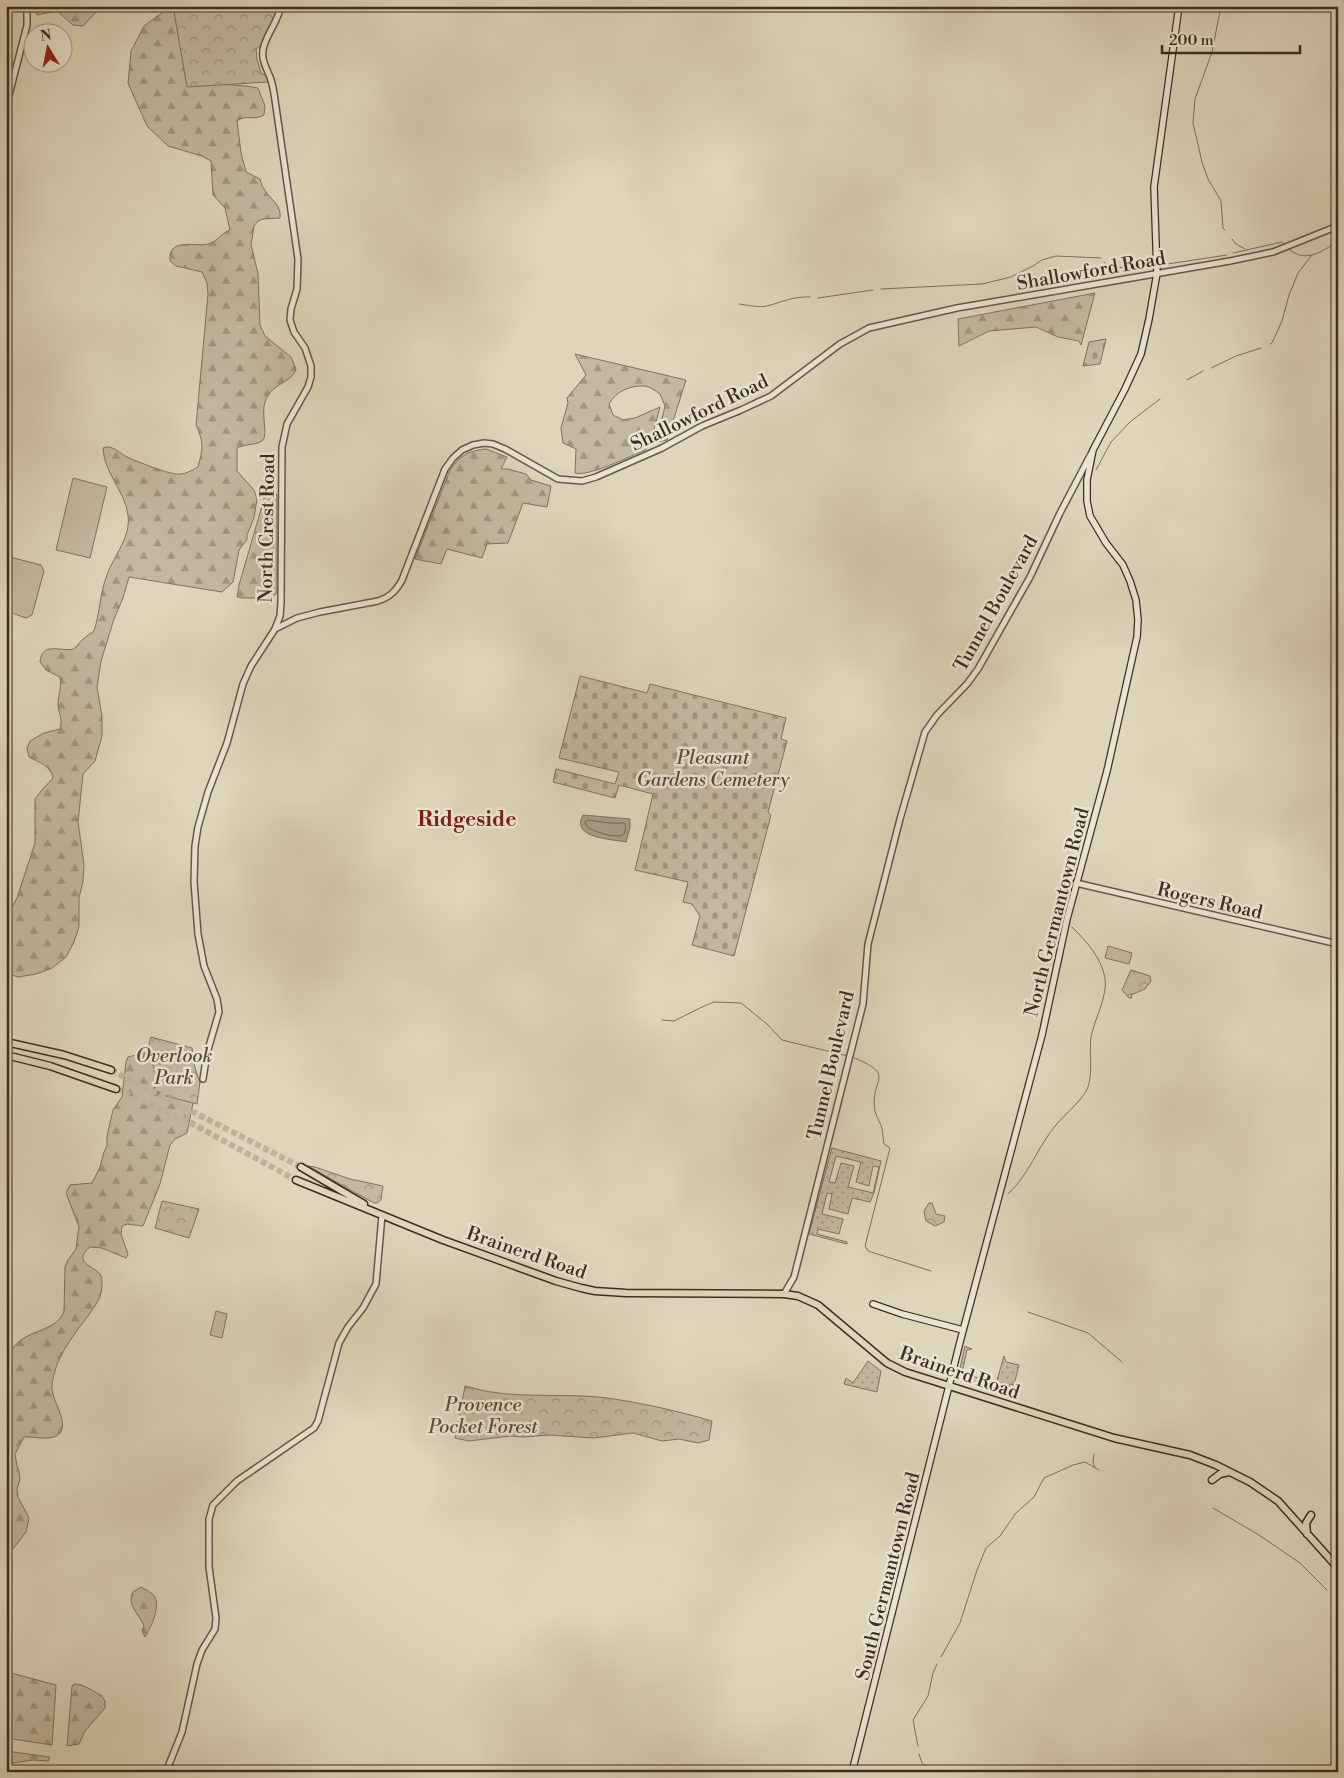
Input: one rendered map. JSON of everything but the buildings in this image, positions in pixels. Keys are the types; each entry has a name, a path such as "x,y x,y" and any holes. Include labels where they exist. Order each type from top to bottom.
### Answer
{"highway":[{"path":"21,1772 70,1772"}],"main road":[{"name":"Tunnel Boulevard","path":"1093,450 1141,354 1157,273 1154,187 1179,6"},
{"name":"North Germantown Road","path":"949,1386 1042,1035 1076,883 1106,771 1137,637 1136,600 1130,581 1123,565 1106,543 1090,516 1087,501 1087,480 1093,450"},
{"path":"6,1042 64,1055 111,1070"},
{"path":"26,1060 29,1046"},
{"path":"6,1055 59,1068 116,1089"},
{"name":"Brainerd Road","path":"301,1167 382,1215"},
{"name":"Brainerd Road","path":"296,1180 556,1282 595,1291 721,1295 784,1294 798,1296 818,1306 887,1363 905,1372 1114,1438 1199,1458 1231,1472 1257,1486 1278,1501 1338,1568"},
{"path":"873,1304 902,1314 963,1330"},
{"name":"South Germantown Road","path":"852,1772 949,1386"},
{"path":"1212,1480 1220,1474 1231,1472"},
{"path":"1307,1534 1306,1523 1311,1515"}],"street":[{"path":"6,107 27,25 27,6"},
{"name":"North Crest Road","path":"203,1079 207,1053 219,1012 217,999 204,966 198,934 194,882 195,846 208,792 226,743 243,684 251,666 275,630 280,616 282,447 287,424 308,387 311,377 311,366 305,348 294,332 290,320 290,309 297,289 298,259 275,100 270,76 263,61 262,53 264,44 278,20 281,6"},
{"name":"Shallowford Road","path":"275,630 297,618 378,601 392,594 402,580 445,469 453,458 462,450 472,445 494,444 505,448 558,479 582,481 596,477 662,448 702,426 771,396 840,344 869,328 957,308 1273,252 1320,235 1338,226"},
{"name":"Tunnel Boulevard","path":"784,1294 794,1276 863,1004 868,944 900,819 925,732 978,669 1030,576 1060,512 1093,450"},
{"name":"Rogers Road","path":"1076,883 1338,944"},
{"path":"166,1772 182,1732 197,1664 210,1635 215,1629 216,1618 209,1567 209,1519 213,1505 237,1481 314,1428 318,1421 339,1343 348,1327 364,1308 376,1284 382,1215"}],"green space":[{"path":"32,6 102,6 83,26 73,25 72,22 57,11 37,15"},
{"path":"169,6 254,6 221,83 258,88 265,106 264,115 261,117 244,118 237,121 241,153 246,172 260,179 265,191 276,203 280,212 280,218 263,219 254,226 251,245 258,273 260,325 265,336 291,357 296,369 290,378 268,395 264,407 265,434 263,440 237,448 237,471 254,490 257,499 254,518 247,535 247,540 239,550 233,582 222,592 129,577 101,661 97,687 102,716 102,736 95,761 83,774 78,822 84,865 79,898 79,927 66,957 52,968 36,974 18,977 6,973 6,911 11,909 17,898 35,843 35,799 53,778 47,767 29,757 27,748 30,741 44,733 60,729 61,722 58,705 60,677 46,670 40,662 41,656 48,649 74,649 94,631 105,582 127,531 128,515 126,506 107,466 103,448 112,448 138,462 176,474 185,473 198,467 201,455 202,446 196,425 208,294 207,283 202,272 176,266 170,261 171,253 179,245 211,243 230,230 225,208 213,195 211,161 202,156 168,146 147,126 128,83 131,51 144,26"},
{"path":"173,6 276,6 275,19 260,46 256,49 261,73 266,76 268,82 187,87"},
{"path":"1095,293 1081,345 1079,341 1058,337 1036,327 989,331 959,346 958,319"},
{"path":"1106,339 1100,364 1083,366 1089,342"},
{"path":"575,354 686,380 667,440 658,442 657,439 665,406 660,394 645,386 629,388 620,392 609,404 613,415 623,420 635,418 660,407 650,444 645,450 610,465 590,472 575,473 576,449 563,443 561,428 568,403 567,398 586,375"},
{"path":"486,449 507,457 501,469 526,474 531,480 551,486 547,507 523,503 508,543 487,544 482,558 447,549 441,564 415,559 450,470 465,455"},
{"path":"73,478 107,487 90,558 56,550"},
{"path":"266,492 276,493 277,498 277,591 275,595 257,598 237,597 239,585"},
{"path":"6,556 41,565 44,571 32,615 26,618 6,611"},
{"name":"Pleasant Gardens Cemetery","path":"580,676 647,693 650,684 786,718 781,739 787,741 768,812 771,815 734,956 692,945 700,916 692,904 683,902 688,882 635,870 653,794 619,785 615,798 553,782 556,769 615,784 619,772 559,758"},
{"path":"1108,946 1132,953 1129,964 1105,958"},
{"path":"1131,970 1150,976 1151,981 1145,989 1131,995 1132,998 1129,998 1122,990"},
{"name":"Overlook Park","path":"151,1037 192,1048 195,1068 200,1082 197,1104 162,1095 162,1093 154,1091 157,1078 150,1055 147,1053"},
{"path":"148,1052 191,1090 193,1103 187,1133 175,1139 170,1145 160,1184 143,1226 127,1224 122,1226 121,1234 128,1254 126,1258 102,1248 90,1247 83,1256 83,1260 100,1274 102,1281 101,1293 96,1305 64,1350 57,1364 52,1382 52,1392 61,1417 62,1428 60,1433 57,1436 48,1438 24,1437 15,1454 20,1480 17,1489 18,1497 29,1518 26,1532 9,1554 12,1576 6,1584 6,1392 9,1360 12,1350 17,1343 54,1323 64,1311 65,1267 76,1249 79,1227 66,1193 70,1185 92,1183 107,1146 107,1136 113,1110 122,1097 128,1057"},
{"path":"832,1148 881,1161 874,1193 870,1202 852,1198 848,1214 829,1209 832,1194 827,1193 822,1214 843,1219 839,1234 818,1229 817,1234 847,1242 847,1244 809,1234","holes":["836,1156 861,1162 856,1182 869,1186 873,1166 879,1167 873,1193 848,1187 854,1166 841,1163 835,1183 829,1182"]},
{"path":"308,1166 350,1179 383,1186 381,1200 374,1203"},
{"path":"162,1201 199,1209 189,1238 155,1228"},
{"path":"929,1203 932,1203 936,1214 945,1216 944,1222 935,1226 926,1221 924,1211"},
{"path":"216,1311 227,1314 222,1338 210,1335"},
{"path":"965,1346 972,1349 967,1350 962,1373 989,1381 988,1389 958,1380"},
{"path":"1004,1356 1006,1362 1019,1365 1014,1385 1010,1384 1007,1394 994,1391"},
{"path":"868,1361 881,1371 877,1392 844,1384 846,1378 853,1383"},
{"name":"Provence Pocket Forest","path":"465,1386 505,1394 578,1396 633,1402 712,1421 709,1440 698,1443 679,1439 662,1441 633,1433 594,1438 549,1435 510,1436 469,1441 455,1438"},
{"path":"141,1587 155,1597 156,1602 154,1618 145,1637 142,1631 144,1626 131,1601 133,1592"},
{"path":"11,1673 56,1685 52,1745 6,1738 6,1674"},
{"path":"74,1684 85,1686 101,1695 105,1701 105,1708 85,1731 79,1744 67,1746 72,1686"},
{"path":"6,1751 49,1757 49,1761 33,1760 6,1764"}],"water":[{"path":"583,815 630,819 630,828 626,842 587,833 582,829"}],"waterway":[{"path":"1221,6 1212,52 1195,99 1193,123 1208,179 1221,201 1223,228 1225,230"},
{"path":"1232,239 1236,244 1245,249"},
{"path":"1233,253 1282,242 1285,245"},
{"path":"1289,249 1301,256 1307,256 1320,252 1338,242"},
{"path":"1161,265 1227,255"},
{"path":"1270,344 1282,321 1289,295 1298,273 1312,255"},
{"path":"881,289 982,284 1011,277 1042,260 1056,256 1101,258"},
{"path":"1104,262 1109,267 1138,268 1153,266"},
{"path":"818,298 873,290"},
{"path":"739,304 764,307 793,298 810,297"},
{"path":"1211,368 1236,356 1261,348"},
{"path":"1187,380 1203,371"},
{"path":"1096,470 1111,442 1130,422 1160,399"},
{"path":"1008,1194 1022,1178 1050,1133 1074,1107 1088,1087 1091,1069 1091,1037 1103,1000 1105,978 1097,957 1072,927"},
{"path":"662,1020 674,1021 714,1002 741,1003 767,1024 782,1040 848,1056"},
{"path":"852,1057 866,1063 875,1069 878,1074 879,1079 874,1100 875,1111 881,1127 884,1144 890,1148 865,1246 868,1251 931,1271"},
{"path":"1028,1312 1088,1333 1122,1362"},
{"path":"1094,1454 1093,1462 1095,1468"},
{"path":"941,1657 960,1623 986,1548 1000,1536 1016,1513 1034,1497 1044,1478 1073,1465 1085,1462 1099,1470"},
{"path":"1213,1508 1259,1535 1300,1563 1327,1590"},
{"path":"918,1746 913,1720 928,1696 937,1664"},
{"path":"919,1754 922,1763 934,1772"}],"tunnel":[{"path":"111,1070 301,1167"},
{"path":"116,1089 191,1123 296,1180"}],"district":[{"name":"Ridgeside","path":"467,819"}]}
